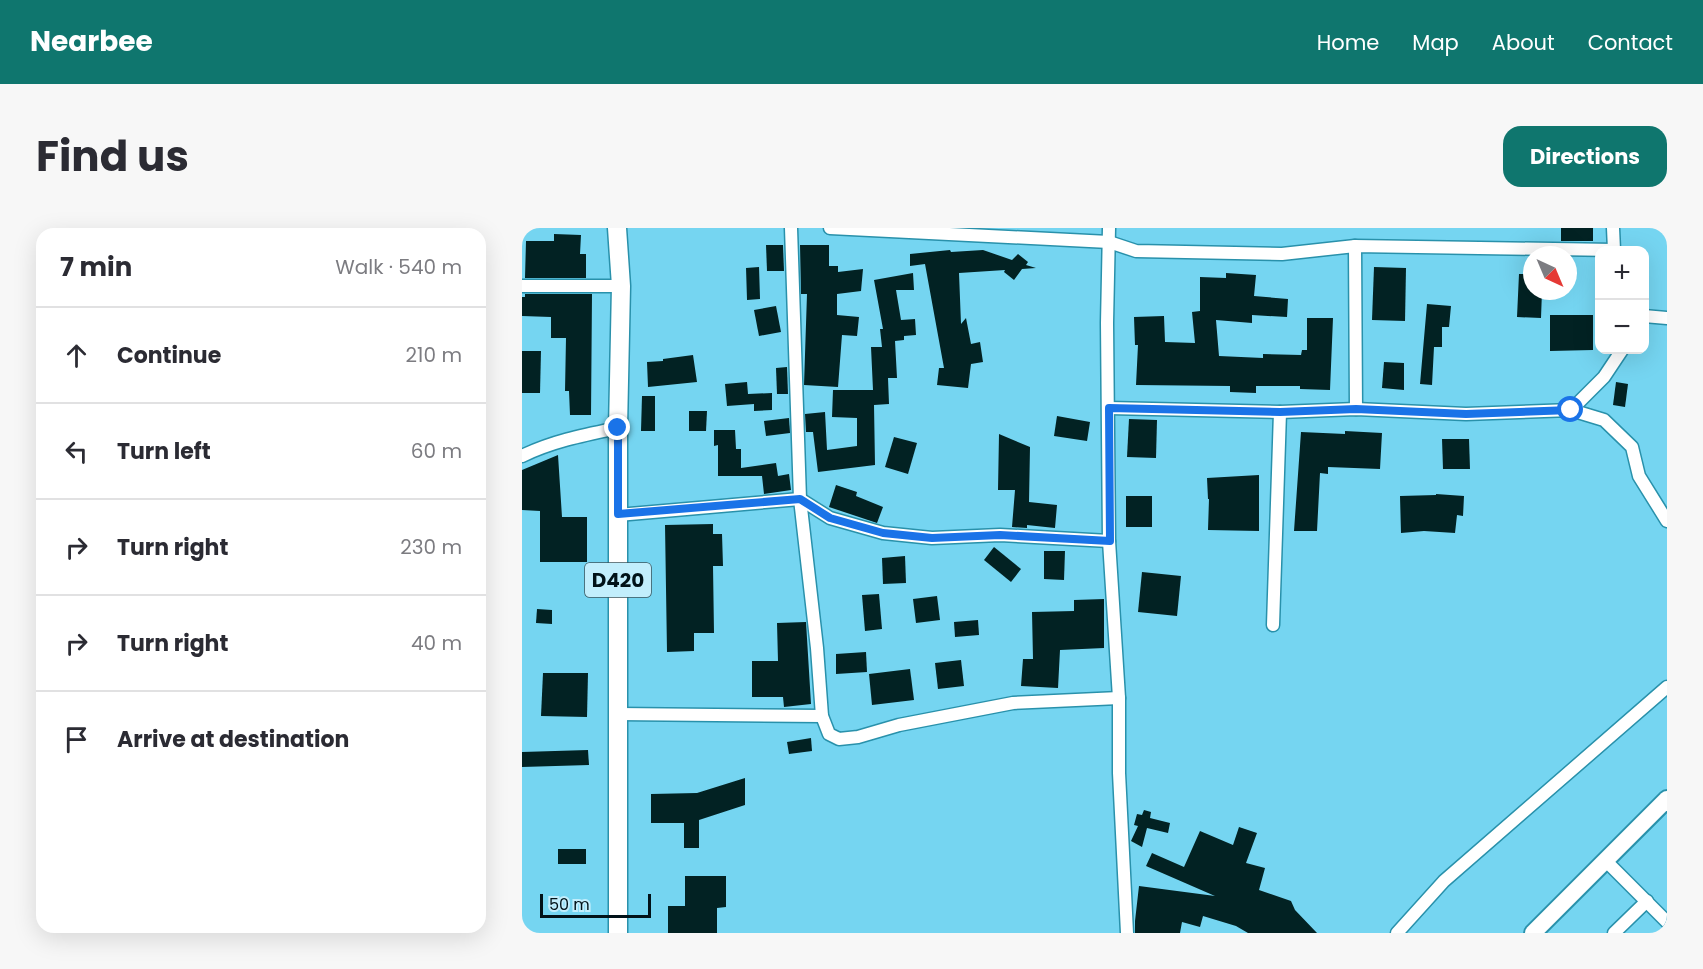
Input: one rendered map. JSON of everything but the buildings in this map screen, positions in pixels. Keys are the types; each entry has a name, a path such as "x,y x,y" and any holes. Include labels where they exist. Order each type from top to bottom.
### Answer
{"main road":[{"name":"D420","path":"616,228 621,286 618,428 618,933"}],"street":[{"path":"791,228 800,499 817,648 822,716 829,735 839,739 858,737 899,724 1013,704 1119,698"},
{"path":"830,228 1109,242 1137,251 1270,254 1355,246 1595,250"},
{"path":"1109,228 1107,323 1110,541 1119,698 1119,773 1127,933"},
{"path":"1613,228 1614,246"},
{"path":"1355,246 1356,409"},
{"path":"522,286 621,286"},
{"path":"1649,316 1667,318"},
{"path":"1571,410 1604,377 1619,354"},
{"path":"1109,408 1280,412 1356,409 1466,414 1571,410 1604,420 1632,447 1639,476 1667,521"},
{"path":"1273,625 1280,412"},
{"path":"522,456 540,447 571,437 618,428"},
{"path":"618,514 800,499 830,518 883,533 932,538 1000,535 1110,541"},
{"path":"1397,933 1444,881 1667,687"},
{"path":"618,714 822,716"},
{"path":"1533,933 1667,799"},
{"path":"1605,860 1667,922"},
{"path":"1614,933 1647,900"}],"route":[{"path":"618,428 618,514 800,499 830,518 883,533 932,538 1000,535 1110,541 1109,408 1280,412 1356,409 1466,414 1571,410"}]}
